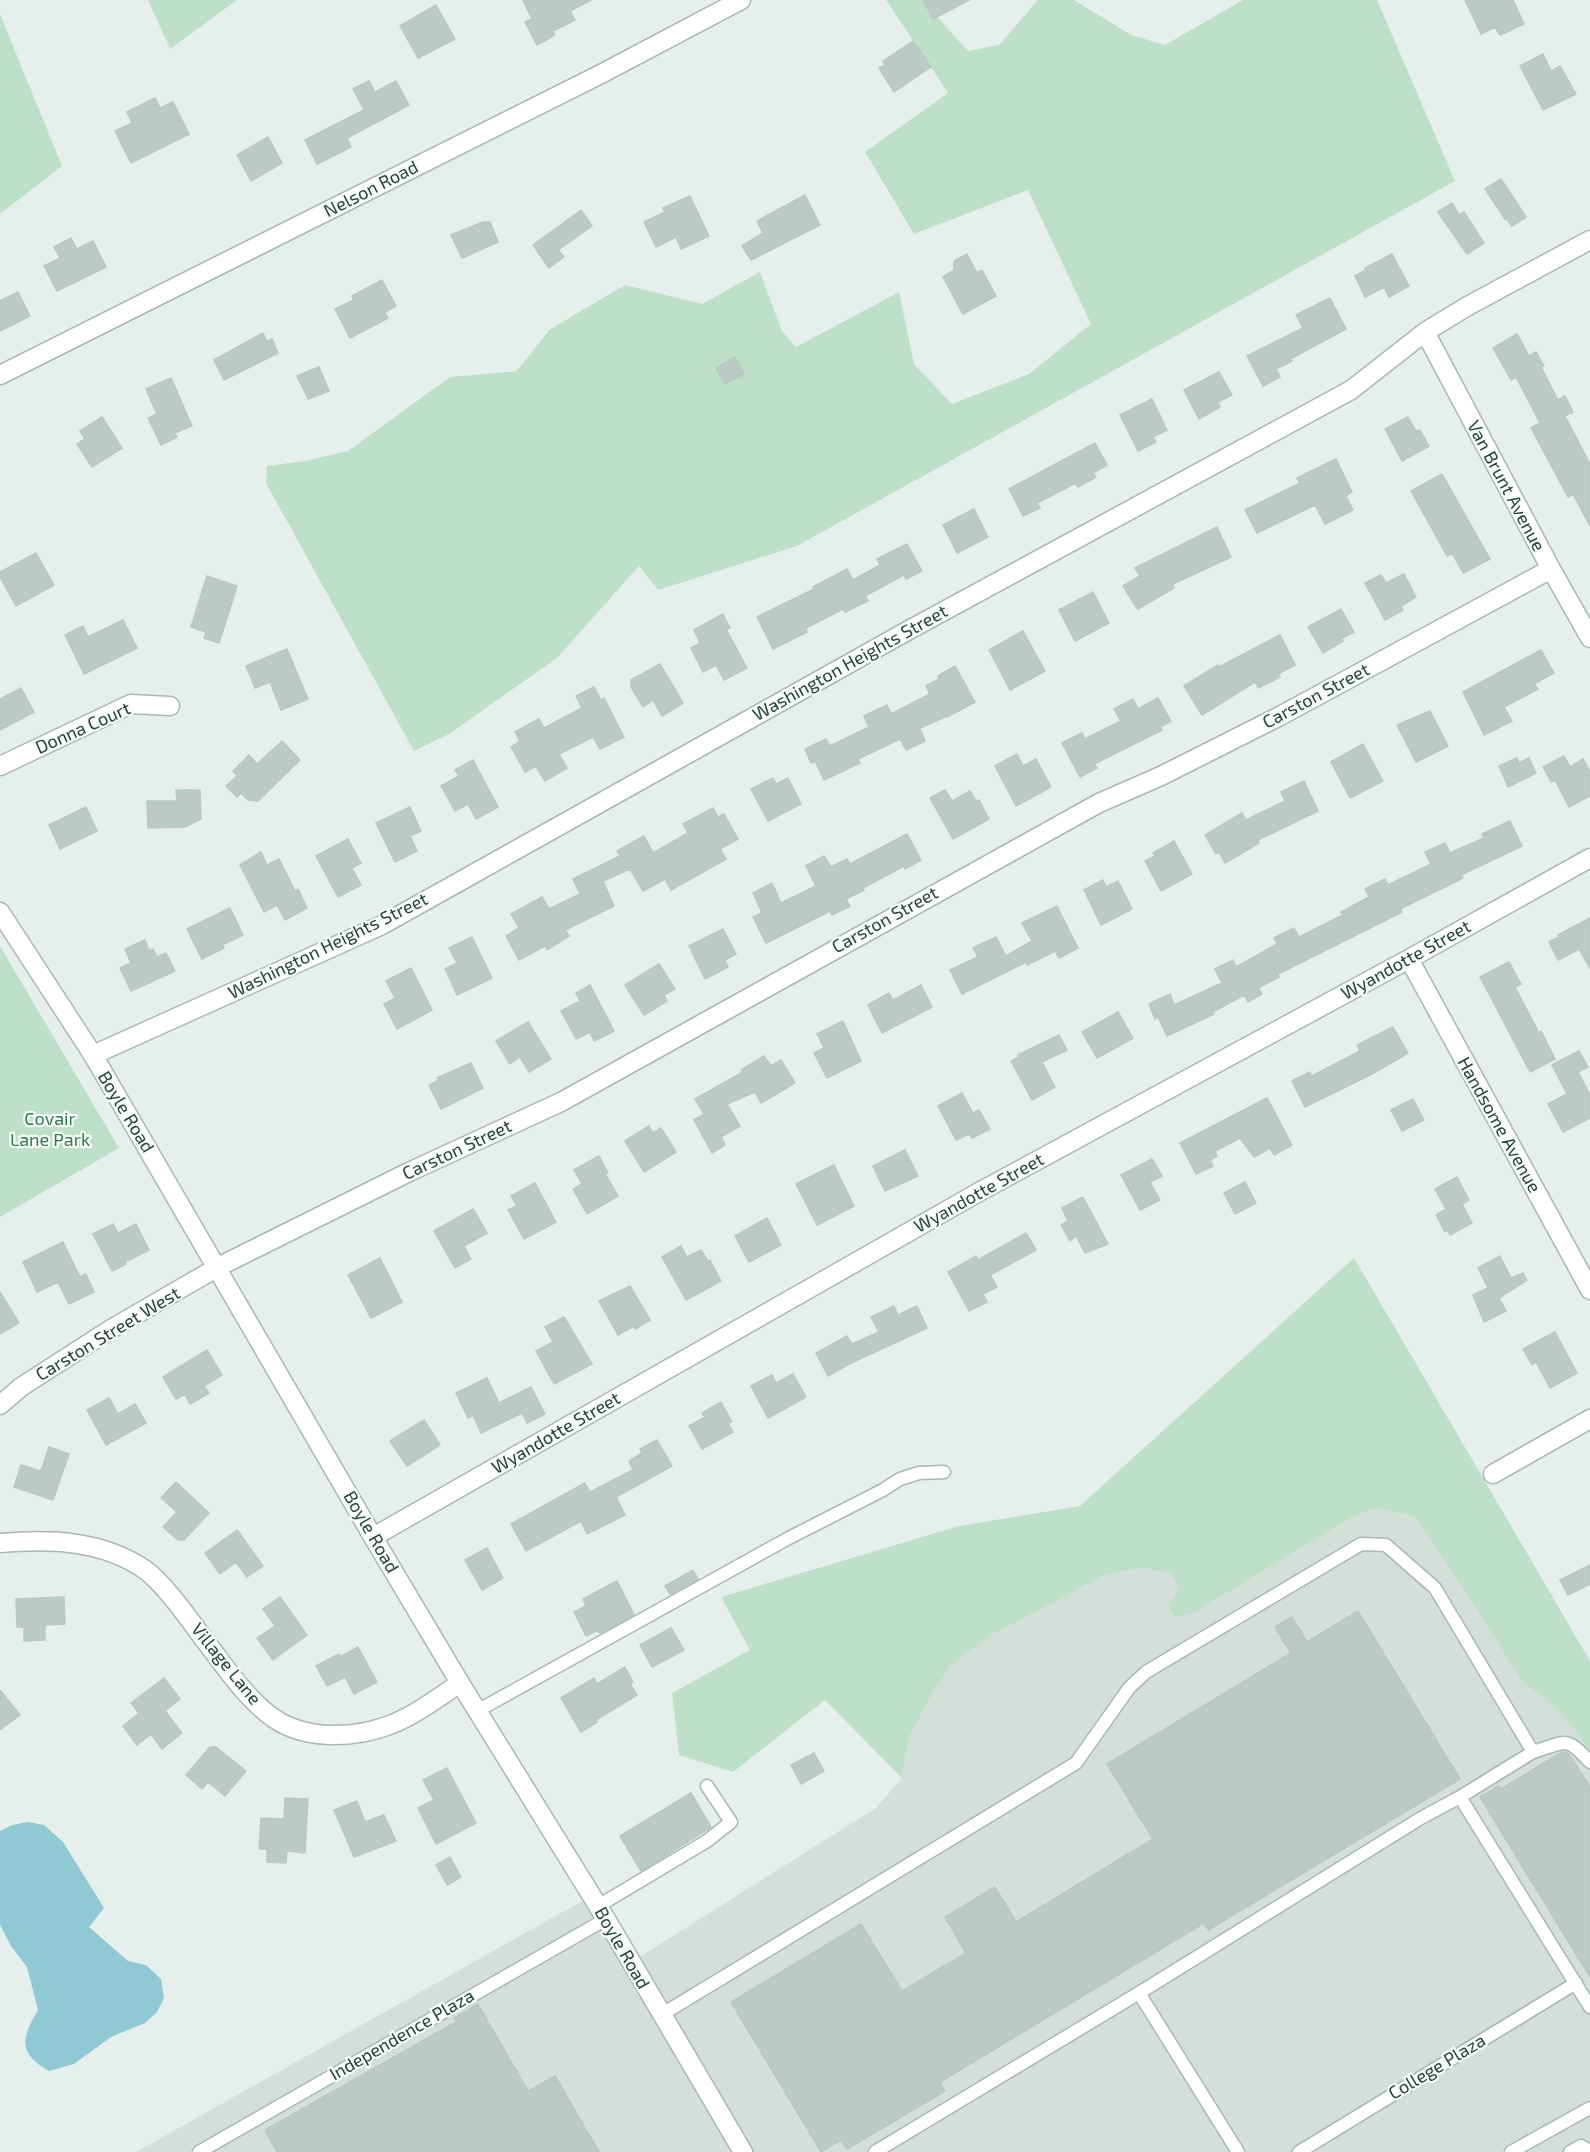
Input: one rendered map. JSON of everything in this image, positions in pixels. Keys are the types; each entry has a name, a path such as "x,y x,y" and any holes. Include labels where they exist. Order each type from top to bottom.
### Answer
{"street":[{"name":"Nelson Road","path":"0,375 601,74 741,0"},
{"name":"Washington Heights Street","path":"93,1055 382,925 909,630 1351,390 1425,332 1466,307 1590,240"},
{"name":"Van Brunt Avenue","path":"1425,332 1590,638"},
{"name":"Carston Street","path":"218,1267 409,1172 561,1102 1099,803 1161,776 1280,716 1551,569"},
{"name":"Donna Court","path":"0,766 131,704 170,706"},
{"name":"Wyandotte Street","path":"373,1537 979,1192 1590,858"},
{"name":"Boyle Road","path":"0,912 93,1055 373,1537 602,1913 743,2152"},
{"name":"Handsome Avenue","path":"1408,959 1590,1290"},
{"name":"Carston Street West","path":"0,1405 21,1387 111,1329 218,1267"},
{"path":"1493,1474 1590,1419"},
{"name":"Village Lane","path":"0,1543 32,1541 78,1543 113,1552 146,1570 179,1605 242,1689 270,1716 301,1732 336,1735 364,1732 389,1725 417,1711 460,1683"}],"lane":[{"path":"477,1711 900,1479 919,1473 944,1472"},
{"path":"661,2015 1076,1763 1130,1688 1146,1672 1361,1544 1386,1545 1435,1588 1533,1752"},
{"path":"875,2152 1533,1752 1565,1742 1574,1744 1590,1762"},
{"name":"Independence Plaza","path":"199,2152 602,1913 707,1841 731,1822 707,1786"},
{"path":"1460,1797 1590,2007"},
{"name":"College Plaza","path":"1299,2152 1576,1983"},
{"path":"1139,1993 1238,2152"},
{"path":"1511,2152 1590,2108"},
{"path":"1570,2152 1581,2146 1590,2151"}],"shaded area":[{"path":"1354,1258 1590,1661 1590,2152 136,2152 591,1896 630,1963 876,1808 902,1778 834,1661 1080,1506"}],"green space":[{"path":"148,0 237,0 170,49"},
{"path":"886,0 922,0 968,51 999,45 1038,0 1074,0 1131,35 1165,45 1243,0 1377,0 1455,181 797,546 658,590 639,566 557,658 449,734 414,751 266,483 267,466 305,461 348,451 450,377 517,371 549,330 625,285 702,304 760,272 782,331 796,347 899,292 914,364 952,404 1029,374 1091,324 1028,190 914,234 865,152 948,93"},
{"path":"0,14 62,166 0,214"},
{"name":"Covair Lane Park","path":"0,946 119,1148 0,1217"},
{"path":"1354,1258 1590,1661 1590,1750 1561,1713 1524,1683 1414,1516 1376,1508 1355,1515 1195,1612 1174,1617 1168,1605 1179,1590 1172,1574 1141,1567 1105,1575 989,1636 951,1665 931,1695 909,1737 902,1778 825,1700 733,1772 679,1755 672,1693 750,1650 721,1597 959,1526 1080,1506"}],"water":[{"path":"28,1822 44,1825 63,1842 104,1908 89,1927 128,1961 146,1965 161,1979 164,1998 157,2012 145,2023 111,2037 74,2064 49,2071 32,2058 27,2051 28,2028 38,2010 27,1967 11,1946 0,1925 0,1831 12,1825"}],"building":[{"path":"523,0 591,0 570,11 575,20 553,31 555,35 537,45 525,22 532,19"},
{"path":"923,0 969,0 933,19"},
{"path":"1465,0 1513,0 1524,24 1500,35 1495,27 1481,34"},
{"path":"436,5 455,39 418,58 400,26"},
{"path":"913,41 931,67 894,92 879,68 885,65 883,61"},
{"path":"1543,54 1551,71 1560,66 1576,94 1543,110 1520,66"},
{"path":"369,81 375,92 396,81 409,105 347,138 351,147 317,164 305,140 364,110 353,89"},
{"path":"155,98 160,108 173,102 189,134 131,163 115,131 132,123 127,112"},
{"path":"268,137 282,163 251,181 237,155"},
{"path":"1501,179 1526,217 1512,226 1485,189"},
{"path":"805,195 820,225 751,260 742,246 763,233 757,221"},
{"path":"690,196 709,236 681,249 676,237 656,247 644,222 665,212 663,208"},
{"path":"1452,203 1459,215 1464,212 1484,243 1467,254 1438,212"},
{"path":"581,210 592,226 558,250 564,257 549,268 533,245"},
{"path":"483,222 490,222 498,242 462,258 451,235"},
{"path":"71,238 77,249 93,241 106,267 57,291 44,266 60,258 54,247"},
{"path":"967,254 977,273 982,270 996,296 963,314 943,277 954,270 954,261"},
{"path":"1392,254 1409,286 1389,297 1384,287 1365,297 1355,276"},
{"path":"382,280 396,306 385,312 388,318 350,338 335,309 354,300 352,296"},
{"path":"18,292 30,316 0,331 0,301"},
{"path":"1330,298 1346,329 1290,359 1292,361 1276,369 1280,377 1263,386 1247,356 1303,328 1296,315"},
{"path":"263,333 267,342 272,339 278,353 224,380 214,360"},
{"path":"1517,334 1529,356 1536,352 1558,400 1565,396 1573,412 1565,416 1590,464 1590,526 1573,494 1568,497 1531,428 1540,423 1516,377 1511,380 1493,348"},
{"path":"735,357 744,374 725,384 716,368"},
{"path":"319,367 329,391 308,399 297,376"},
{"path":"1219,372 1232,395 1218,402 1220,407 1199,419 1184,390"},
{"path":"171,378 192,426 175,433 177,437 161,445 148,418 157,414 146,389"},
{"path":"1152,399 1167,430 1153,437 1156,442 1138,451 1120,415"},
{"path":"102,417 122,448 92,467 77,444 85,439 80,431"},
{"path":"1408,417 1416,431 1420,430 1429,446 1402,461 1385,429"},
{"path":"1095,443 1107,465 1093,473 1096,477 1078,487 1076,483 1037,503 1040,508 1023,516 1009,489"},
{"path":"1336,459 1352,492 1346,496 1353,510 1325,524 1315,505 1257,533 1245,510 1300,483 1297,478"},
{"path":"1442,474 1490,559 1463,573 1452,553 1447,556 1411,491"},
{"path":"974,509 988,537 957,553 943,525"},
{"path":"1217,527 1231,557 1173,584 1174,588 1138,609 1123,586 1140,576 1135,568"},
{"path":"907,544 922,571 906,579 904,575 865,596 868,601 845,612 843,609 806,628 807,632 773,649 757,617 814,589 813,587 847,569 853,580 880,565 877,559"},
{"path":"36,553 54,585 16,606 0,577 0,572"},
{"path":"1404,574 1416,597 1401,606 1403,610 1385,620 1365,583 1381,575 1386,583"},
{"path":"207,576 237,586 219,643 204,638 206,632 191,627"},
{"path":"1093,592 1109,623 1075,641 1059,610"},
{"path":"1341,609 1354,632 1323,653 1308,627"},
{"path":"723,614 730,628 726,629 747,668 724,680 716,665 703,672 691,648 700,643 694,630"},
{"path":"123,620 137,648 84,674 65,635 83,626 88,637"},
{"path":"1023,631 1045,671 1010,690 989,650"},
{"path":"1280,635 1295,665 1278,674 1280,677 1258,688 1255,682 1202,715 1184,686 1218,665 1219,667"},
{"path":"287,649 308,699 281,710 270,682 255,688 246,666"},
{"path":"1541,650 1554,673 1534,684 1538,689 1504,707 1512,721 1484,735 1463,692"},
{"path":"660,664 683,703 662,716 653,700 643,707 631,687 631,680"},
{"path":"955,666 975,702 920,728 925,741 906,750 900,739 858,759 860,763 824,780 815,761 811,763 805,749 826,739 830,746 869,727 864,716 887,705 891,714 930,694 926,686"},
{"path":"594,687 601,700 604,698 624,737 600,749 593,737 559,754 567,768 545,781 536,766 525,772 511,747 520,741 515,732 539,719 544,728 582,708 576,696"},
{"path":"21,688 34,712 0,730 0,699"},
{"path":"1158,698 1171,721 1160,727 1162,730 1094,764 1097,768 1080,777 1062,743 1082,733 1085,739 1121,721 1114,709 1133,699 1138,709"},
{"path":"1430,711 1448,746 1416,762 1397,725"},
{"path":"282,741 300,760 258,801 248,800 241,793 237,797 226,786 237,776 233,771 249,755 257,764"},
{"path":"1363,744 1383,781 1350,798 1331,762"},
{"path":"1017,754 1023,766 1036,759 1051,787 1016,806 995,766"},
{"path":"1564,756 1570,767 1583,759 1590,772 1590,796 1569,807 1555,780 1551,782 1543,767"},
{"path":"1517,758 1519,763 1529,758 1536,773 1508,787 1499,766"},
{"path":"473,760 498,807 476,819 468,804 455,811 441,786 459,776 455,770"},
{"path":"773,778 776,784 788,778 801,804 768,821 751,789"},
{"path":"1304,781 1318,811 1258,840 1259,843 1225,863 1219,852 1216,854 1205,835 1242,813 1246,820 1285,801 1281,792"},
{"path":"176,790 200,790 201,819 185,827 148,828 147,801 177,801"},
{"path":"945,790 952,801 970,791 976,801 979,800 989,819 953,839 930,798"},
{"path":"86,807 97,831 60,849 49,825"},
{"path":"410,807 421,831 410,836 417,851 395,862 376,823"},
{"path":"713,808 718,817 724,814 738,839 720,849 726,859 671,890 665,879 643,891 630,869 603,881 614,906 565,930 569,936 547,950 545,946 519,960 506,936 519,928 511,914 542,897 549,909 580,894 573,879 620,856 617,851 644,836 653,853 688,833 683,824"},
{"path":"1510,821 1522,846 1461,875 1463,878 1400,909 1402,912 1278,974 1279,977 1258,988 1262,994 1248,1002 1244,995 1213,1012 1214,1014 1167,1036 1158,1017 1155,1019 1149,1004 1170,994 1174,1005 1222,983 1215,969 1233,960 1236,967 1277,944 1274,938 1294,928 1299,937 1343,915 1341,912 1369,897 1365,889 1385,879 1388,885 1431,864 1425,852 1445,843 1450,853 1484,838 1482,834"},
{"path":"907,834 921,860 905,869 904,866 846,899 850,906 832,915 830,911 766,943 753,917 762,913 753,893 772,883 781,903 816,886 806,866 824,856 831,867 847,859 850,864"},
{"path":"348,839 361,863 352,868 361,885 338,897 316,856"},
{"path":"1174,841 1192,874 1161,891 1145,861 1155,856 1153,853"},
{"path":"261,852 267,865 279,859 295,891 298,889 307,908 285,920 277,905 264,912 240,865"},
{"path":"1103,880 1106,887 1118,881 1132,909 1101,925 1084,890"},
{"path":"1057,906 1078,948 1059,958 1055,951 1027,965 1026,962 962,994 950,970 978,957 973,948 996,937 1006,956 1032,941 1022,923"},
{"path":"230,908 243,935 222,945 224,948 202,959 187,929"},
{"path":"1590,918 1590,968 1579,949 1558,960 1549,942"},
{"path":"723,929 736,954 725,960 728,967 705,979 689,946"},
{"path":"472,937 492,978 457,995 445,969 457,963 449,948"},
{"path":"145,940 149,951 153,949 157,957 166,953 175,971 131,991 120,968 131,963 125,949"},
{"path":"1509,962 1521,984 1515,987 1555,1059 1530,1072 1480,977"},
{"path":"659,964 675,989 664,995 667,1001 644,1015 625,985"},
{"path":"411,968 432,1010 397,1029 384,1004 395,998 386,981"},
{"path":"590,985 614,1031 594,1041 590,1032 576,1039 561,1011 580,1001 576,993"},
{"path":"921,985 932,1007 882,1033 868,1005 889,993 893,1000"},
{"path":"1118,1012 1133,1038 1097,1058 1082,1032"},
{"path":"843,1021 861,1061 827,1078 814,1053 824,1048 817,1034"},
{"path":"528,1022 551,1059 529,1072 520,1057 510,1064 496,1041"},
{"path":"1393,1027 1408,1053 1372,1074 1305,1107 1292,1081 1310,1072 1312,1076 1360,1051 1357,1045"},
{"path":"1059,1035 1067,1050 1042,1062 1055,1087 1032,1100 1011,1061 1019,1057 1018,1055"},
{"path":"1579,1051 1588,1067 1578,1072 1590,1095 1590,1118 1563,1132 1548,1104 1567,1094 1552,1065"},
{"path":"764,1056 771,1066 781,1060 795,1083 761,1103 755,1092 727,1104 740,1126 721,1137 725,1145 712,1153 694,1120 704,1114 695,1099 743,1072 741,1070"},
{"path":"471,1063 483,1088 441,1109 429,1085 439,1080 437,1078"},
{"path":"962,1093 973,1113 979,1110 990,1129 972,1138 969,1134 956,1140 938,1106"},
{"path":"1267,1098 1292,1145 1274,1155 1270,1148 1254,1157 1240,1138 1215,1151 1217,1156 1210,1160 1213,1166 1196,1174 1180,1143"},
{"path":"1413,1099 1424,1120 1402,1131 1391,1110"},
{"path":"649,1126 653,1133 661,1128 676,1152 644,1172 625,1141"},
{"path":"905,1150 918,1176 885,1191 873,1166"},
{"path":"599,1156 608,1173 605,1174 618,1196 587,1214 573,1189 582,1184 574,1170"},
{"path":"1152,1159 1162,1176 1150,1182 1160,1200 1140,1210 1121,1175"},
{"path":"834,1165 854,1206 817,1225 796,1184"},
{"path":"1457,1177 1469,1200 1462,1204 1472,1223 1450,1235 1448,1230 1445,1232 1436,1215 1446,1209 1435,1189"},
{"path":"1245,1182 1256,1203 1235,1214 1224,1193"},
{"path":"535,1183 556,1222 524,1239 508,1210 517,1206 511,1196"},
{"path":"1083,1197 1108,1244 1085,1253 1076,1236 1070,1241 1061,1225 1068,1221 1062,1208"},
{"path":"473,1209 487,1233 464,1246 471,1259 455,1268 434,1231"},
{"path":"767,1218 781,1245 749,1262 735,1236"},
{"path":"113,1224 118,1233 136,1224 149,1250 112,1271 93,1234"},
{"path":"1026,1233 1036,1250 990,1275 997,1287 983,1294 987,1302 969,1311 948,1272 976,1256 978,1260"},
{"path":"63,1242 80,1277 86,1274 94,1292 69,1304 58,1282 37,1292 23,1262"},
{"path":"681,1246 687,1257 701,1250 708,1261 710,1260 721,1281 686,1300 662,1257"},
{"path":"1500,1256 1511,1278 1523,1273 1527,1280 1499,1298 1506,1311 1484,1322 1473,1295 1488,1288 1478,1268"},
{"path":"380,1258 402,1302 371,1318 348,1275"},
{"path":"630,1286 650,1320 618,1335 599,1301"},
{"path":"0,1292 19,1323 0,1334"},
{"path":"894,1306 898,1315 917,1306 927,1328 828,1376 816,1353 847,1336 852,1344 879,1332 871,1317"},
{"path":"564,1317 592,1364 554,1384 536,1351 553,1342 545,1327"},
{"path":"1555,1332 1577,1373 1550,1388 1536,1362 1532,1365 1523,1349"},
{"path":"207,1350 222,1375 204,1386 209,1393 190,1404 185,1394 176,1399 163,1377"},
{"path":"793,1374 806,1397 768,1418 751,1386 772,1375 776,1383"},
{"path":"487,1378 499,1403 531,1387 545,1414 527,1423 522,1413 481,1433 473,1415 468,1418 456,1393"},
{"path":"109,1398 118,1414 135,1404 146,1423 106,1445 87,1410"},
{"path":"721,1402 732,1422 728,1423 733,1432 702,1449 689,1426 705,1417 702,1413"},
{"path":"424,1420 440,1445 407,1466 390,1441"},
{"path":"657,1440 672,1466 616,1497 625,1515 587,1534 581,1521 526,1551 511,1524 585,1483 590,1492 633,1470 629,1461 642,1453 640,1449"},
{"path":"49,1447 69,1454 53,1500 14,1487 21,1465 41,1471"},
{"path":"176,1482 209,1513 184,1540 178,1540 163,1527 177,1512 161,1498"},
{"path":"237,1530 263,1566 247,1577 236,1562 220,1574 205,1553"},
{"path":"487,1548 503,1578 482,1590 465,1560"},
{"path":"1590,1565 1590,1584 1568,1595 1560,1580"},
{"path":"693,1570 698,1579 670,1594 665,1586"},
{"path":"617,1581 634,1615 600,1633 598,1630 586,1636 574,1612 586,1606 583,1599"},
{"path":"64,1597 65,1624 45,1625 45,1640 24,1641 24,1627 17,1627 16,1599"},
{"path":"280,1597 307,1635 273,1660 257,1638 275,1626 263,1609"},
{"path":"1358,1611 1460,1779 1208,1930 1204,1923 940,2082 945,2091 847,2149 841,2140 821,2152 731,2002 861,1924 902,1991 966,1953 945,1917 995,1887 1016,1922 1153,1839 1107,1764 1291,1653 1275,1627 1292,1617 1307,1642"},
{"path":"671,1628 684,1650 652,1667 640,1645"},
{"path":"358,1647 377,1682 354,1694 345,1677 327,1686 316,1666"},
{"path":"625,1667 633,1682 630,1684 637,1695 581,1732 561,1698 594,1678 597,1684"},
{"path":"164,1678 180,1699 165,1711 182,1733 162,1749 151,1734 137,1745 123,1726 139,1713 131,1703"},
{"path":"0,1690 20,1715 0,1730"},
{"path":"210,1747 216,1747 246,1771 225,1796 208,1782 202,1789 186,1775"},
{"path":"1562,1752 1569,1754 1590,1787 1590,1977 1480,1797 1499,1786 1501,1789"},
{"path":"814,1753 824,1771 801,1784 791,1765"},
{"path":"447,1768 476,1823 436,1844 418,1808 434,1800 423,1780"},
{"path":"691,1793 711,1827 641,1871 620,1836"},
{"path":"285,1798 308,1799 305,1853 287,1851 286,1863 267,1862 267,1849 259,1849 261,1818 284,1819"},
{"path":"357,1801 365,1822 384,1815 396,1841 354,1857 334,1810"},
{"path":"450,1857 461,1877 447,1885 436,1865"},
{"path":"478,2004 528,2091 555,2076 599,2152 277,2152 265,2130 456,2022 454,2018"}]}
